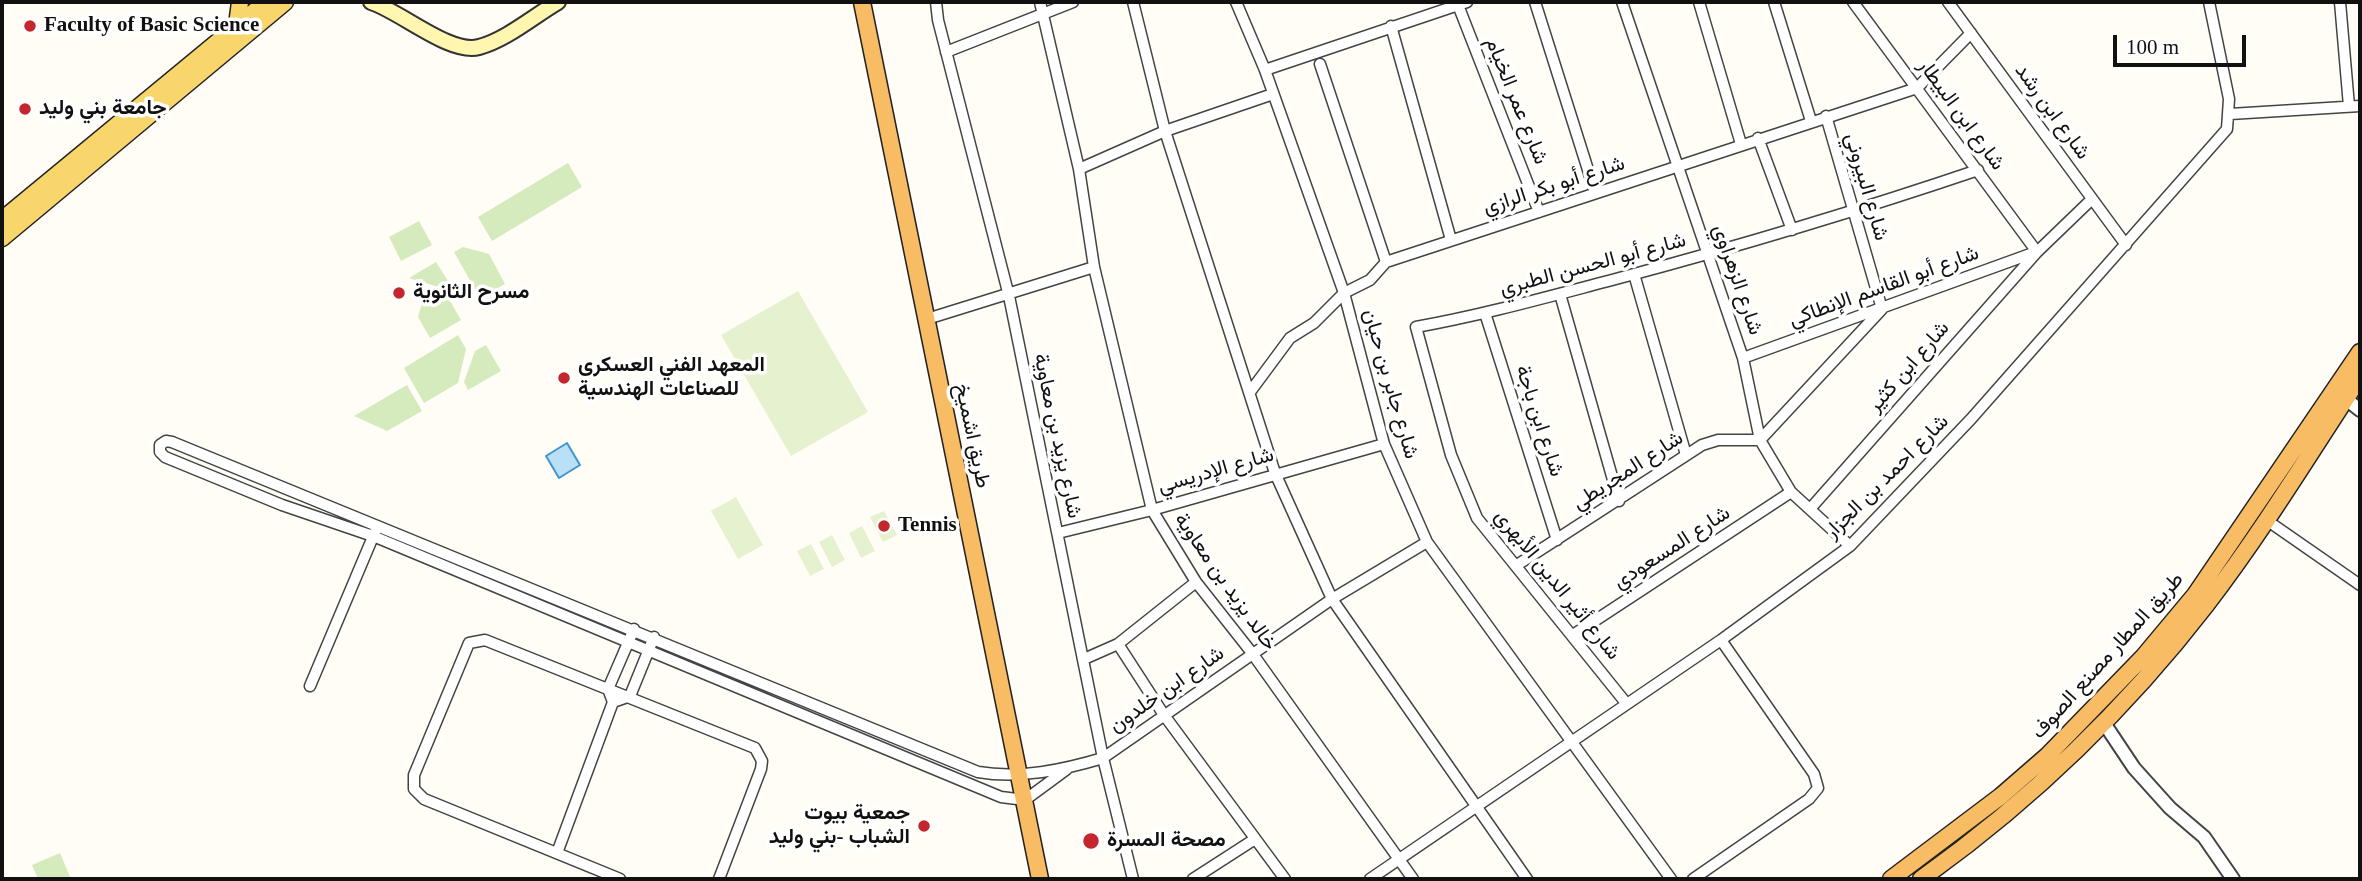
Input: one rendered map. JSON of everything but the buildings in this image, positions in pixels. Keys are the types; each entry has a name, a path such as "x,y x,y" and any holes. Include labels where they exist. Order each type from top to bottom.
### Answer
{"highway":[{"name":"طريق اشميخ","path":"862,2 1040,879"},
{"name":"طريق المطار مصنع الصوف","path":"1922,879 2018,806 2104,723 2205,606 2265,519 2360,352"},
{"name":"طريق المطار مصنع الصوف","path":"1891,879 1948,839 2011,788 2047,756 2144,656 2195,595 2360,377"}],"main road":[{"path":"237,25 240,2"},
{"path":"371,2 397,12 452,45 466,48 487,44 558,2"},
{"path":"2,220 237,25 276,3"},
{"path":"2,238 276,3"}],"street":[{"name":"شارع يزيد بن معاوية","path":"936,2 946,52 1009,296 1103,758 1133,879"},
{"name":"خالد يزيد بن معاوية","path":"1040,2 1079,169 1094,267 1152,510 1196,582 1252,653 1413,879"},
{"path":"946,52 1073,2"},
{"path":"1133,2 1165,131 1275,473 1332,599 1527,879"},
{"name":"شارع جابر بن حيان","path":"1236,2 1265,70 1344,293 1384,444 1427,542 1671,879"},
{"path":"1535,2 1595,192"},
{"name":"شارع الزهراوي","path":"1622,2 1675,166 1743,358 1760,440 1791,492 1850,546"},
{"path":"1699,2 1741,144"},
{"path":"1774,2 1811,121"},
{"name":"شارع ابن البيطار","path":"1853,2 2037,251"},
{"name":"شارع ابن رشد","path":"1948,2 2126,245"},
{"path":"2209,2 2230,114 2355,106 2340,2"},
{"path":"1265,70 1462,3"},
{"name":"شارع عمر الخيام","path":"1462,3 1539,212"},
{"path":"1391,27 1451,240"},
{"path":"1917,88 1971,33"},
{"path":"1320,64 1386,262"},
{"name":"شارع أبو بكر الرازي","path":"1250,392 1290,338 1314,323 1344,293 1370,280 1386,262 1917,88"},
{"path":"1079,169 1165,131 1273,94"},
{"name":"شارع احمد بن الجزار","path":"1370,879 1721,640 1850,546 1971,419 2221,139 2230,114"},
{"name":"شارع البيروني","path":"1826,116 1882,309"},
{"path":"1758,138 1792,230"},
{"name":"شارع أبو الحسن الطبري","path":"1416,327 1485,313 1708,255 1853,213 1978,170"},
{"name":"شارع ابن كثير","path":"1810,509 2037,251 2092,199"},
{"name":"شارع أبو القاسم الإنطاكي","path":"1743,358 2037,251"},
{"path":"927,319 1009,296 1094,267"},
{"path":"1634,274 1686,456"},
{"path":"1560,294 1619,500"},
{"path":"1760,440 1882,309"},
{"name":"شارع ابن باجة","path":"1485,313 1557,540"},
{"name":"شارع أثير الدين الأبهري","path":"1416,327 1448,445 1478,518 1626,703"},
{"path":"2346,398 2360,410"},
{"name":"شارع المجريطي","path":"1517,565 1686,456 1718,440 1760,440"},
{"path":"166,441 172,442 654,637 978,772 1020,774 1067,769 1025,800 1002,797 373,536 282,505 165,457 160,452 160,445 166,441"},
{"name":"شارع الإدريسي","path":"1058,533 1152,510 1384,444"},
{"path":"282,505 288,489"},
{"name":"شارع المسعودي","path":"1573,635 1791,492"},
{"path":"2265,519 2360,585"},
{"path":"310,686 378,526"},
{"name":"شارع ابن خلدون","path":"1067,769 1103,758 1332,599 1427,542"},
{"path":"1084,659 1118,644 1196,582"},
{"path":"557,853 613,702 608,689 634,629"},
{"path":"613,702 630,696 654,637"},
{"path":"620,879 424,799 414,789 414,775 469,643 485,640 748,744 760,754 761,769 719,879"},
{"path":"1693,879 1809,799 1818,788 1814,774 1721,640"},
{"path":"1118,644 1164,715 1285,879"},
{"path":"2104,723 2134,768 2170,808 2204,837 2233,879"},
{"path":"1193,879 1255,839"}],"green space":[{"path":"568,163 582,187 492,241 478,217"},
{"path":"419,221 432,245 401,261 389,237"},
{"path":"463,247 489,254 505,284 480,298 454,252"},
{"path":"436,262 455,292 409,278"},
{"path":"798,291 868,412 791,456 721,335"},
{"path":"425,292 449,299 461,320 430,338 418,317"},
{"path":"458,335 466,349 458,383 424,403 404,368"},
{"path":"486,345 501,371 468,390 464,382 475,351"},
{"path":"407,385 422,411 387,431 354,416"},
{"path":"736,497 763,545 738,559 711,511"},
{"name":"Tennis","path":"884,511 897,535 883,542 870,517"},
{"name":"Tennis","path":"862,526 875,551 861,558 849,533"},
{"path":"832,535 845,560 832,567 819,542"},
{"path":"811,544 824,569 810,576 797,551"},
{"path":"60,853 71,879 38,879 32,865"}],"water":[{"path":"567,443 580,465 559,478 546,456"}],"place":[{"name":"Faculty of Basic Science","path":"30,26"},
{"name":"جامعة بني وليد","path":"25,109"},
{"name":"مسرح الثانوية","path":"399,293"},
{"name":"المعهد الفني العسكري للصناعات الهندسية","path":"564,378"},
{"name":"Tennis","path":"884,526"},
{"name":"جمعية بيوت الشباب -بني وليد","path":"924,826"},
{"name":"مصحة المسرة","path":"1091,841"}]}
